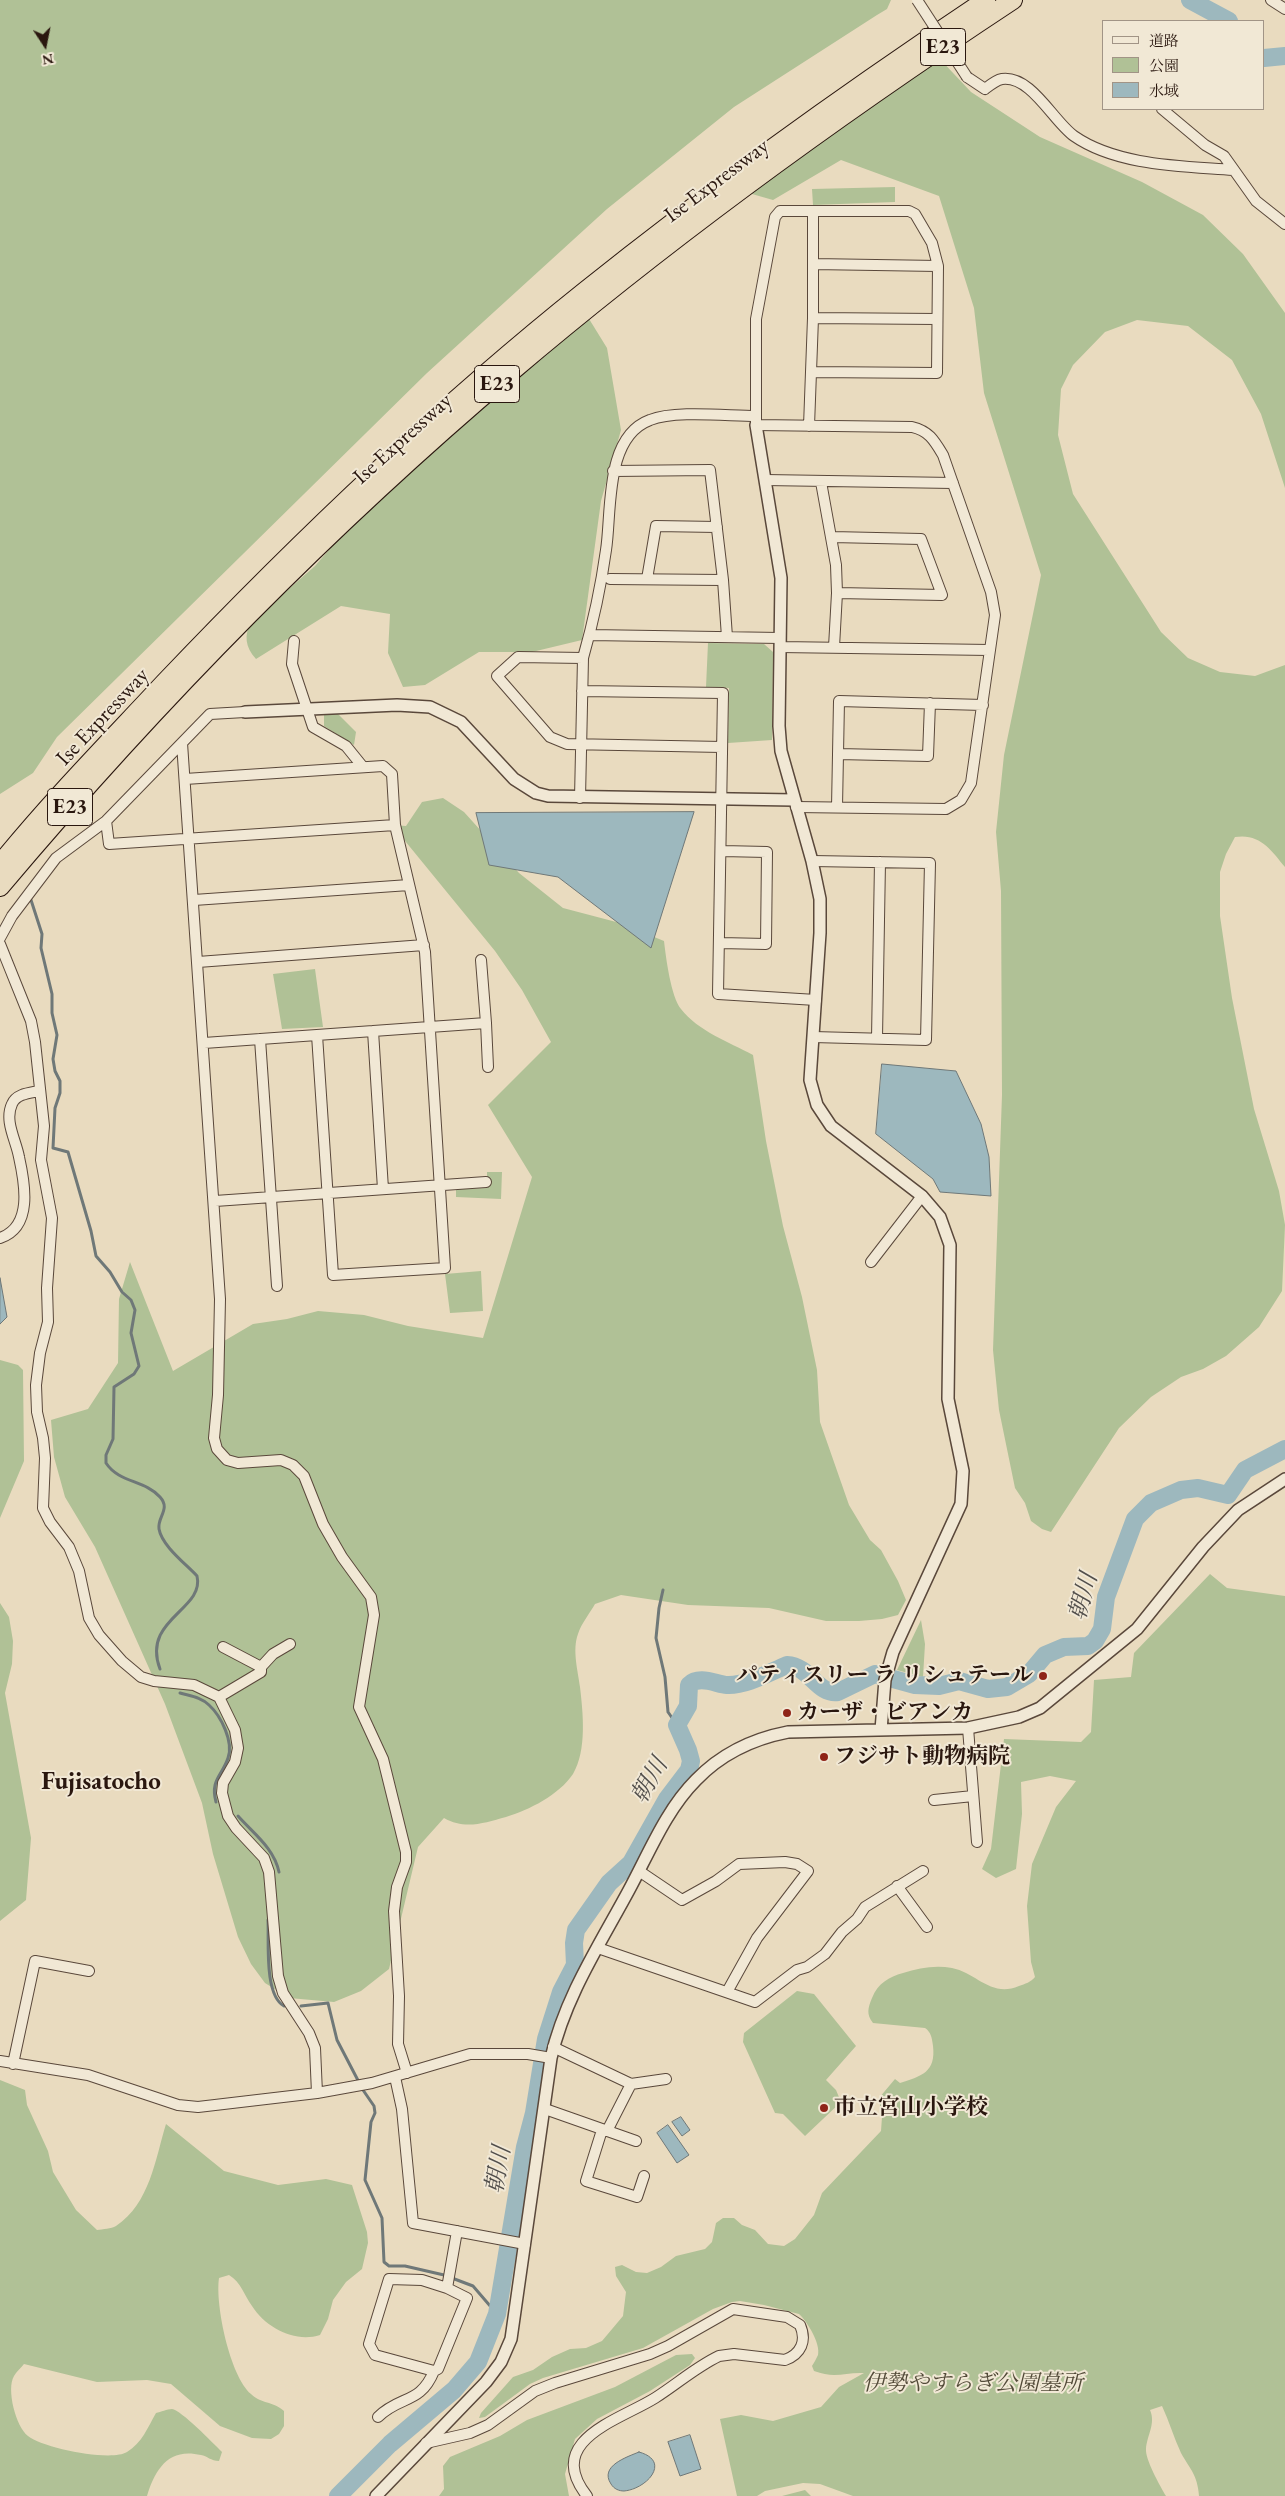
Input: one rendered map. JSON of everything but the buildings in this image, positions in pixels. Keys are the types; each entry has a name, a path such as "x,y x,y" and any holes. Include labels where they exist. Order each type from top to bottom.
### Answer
{"highway":[{"name":"Ise Expressway","path":"869,88 986,0"},
{"name":"Ise Expressway","path":"0,887 232,611 316,540 502,360 584,292 679,228 775,146 1013,0"},
{"name":"Ise Expressway","path":"0,864 136,723"}],"street":[{"path":"917,0 967,77 986,89 1000,79 1013,79 1028,88 1074,136 1113,154 1138,161 1233,170"},
{"path":"1271,0 1285,9"},
{"path":"1163,110 1205,145 1224,156 1256,201 1285,224"},
{"path":"812,372 937,373 938,266 932,243 916,214 909,212 780,211 776,217 756,319 756,420 781,578 780,751 812,861 821,914 810,1080 817,1104 825,1119 838,1133 922,1196 940,1217 950,1245 948,1399 949,1415 961,1455 964,1488 961,1504 893,1652 885,1680 882,1730"},
{"path":"809,426 812,372 813,211"},
{"path":"813,264 938,266"},
{"path":"813,318 937,319"},
{"path":"0,938 12,916 56,858 106,821 210,714 305,708 407,705 430,707 442,711 461,722 514,778 527,788 548,796 580,798 721,800 837,807 932,810 946,809 954,806 967,792 971,783 995,615 993,598 943,455 932,438 924,430 912,427 809,426 756,420 676,415 649,420 637,426 627,440 613,471 606,550 590,635 583,658 580,798"},
{"path":"613,471 710,470 723,580 727,637"},
{"path":"765,480 953,483"},
{"path":"821,482 832,538 837,593 834,647"},
{"path":"647,579 656,526 717,527"},
{"path":"832,538 921,539 942,595 837,593"},
{"path":"610,579 723,580"},
{"path":"590,635 727,637 834,647 990,650"},
{"path":"294,641 292,664 305,708 313,727 346,746 364,767"},
{"path":"583,658 518,657 497,676 550,737 567,744 722,747"},
{"path":"582,691 723,693 722,851 718,994 816,1000"},
{"path":"837,807 839,701 983,705"},
{"path":"838,754 928,756 930,703"},
{"path":"182,743 220,1299 218,1395 214,1438 217,1449 227,1460 238,1463 281,1460 293,1465 304,1476 323,1524 342,1558 371,1597 374,1615 359,1706 383,1759 406,1852 406,1862 397,1887 394,1911 399,1996 398,2044 407,2073"},
{"path":"185,779 383,766 392,774 395,825 424,945 445,1268 333,1275 317,1035"},
{"path":"106,821 109,844 395,825"},
{"path":"720,942 766,944 766,852 722,851"},
{"path":"812,861 930,863 926,1040 813,1036"},
{"path":"877,1038 880,862"},
{"path":"194,900 409,885"},
{"path":"0,944 31,1021 35,1042 44,1126 42,1160 52,1218 47,1288 48,1322 40,1353 36,1385 37,1412 44,1451 43,1508 50,1522 69,1547 79,1571 89,1618 99,1635 122,1661 141,1677 154,1681 194,1685 219,1697 235,1730 238,1748 235,1762 223,1783 222,1793 228,1816 236,1828 264,1858 270,1872 278,1976 283,1993 309,2033 315,2048 316,2093"},
{"path":"198,962 424,945"},
{"path":"481,960 488,1067"},
{"path":"204,1043 486,1023"},
{"path":"373,1031 383,1189"},
{"path":"260,1039 277,1286"},
{"path":"0,1238 9,1235 19,1225 24,1214 23,1178 9,1116 12,1102 19,1096 39,1091"},
{"path":"214,1201 486,1182"},
{"path":"871,1262 922,1196"},
{"path":"376,2496 486,2382 501,2362 511,2340 520,2243 545,2109 550,2054 569,2002 639,1871 683,1794 708,1769 736,1749 761,1737 788,1732 968,1728 1019,1717 1040,1708 1137,1630 1203,1548 1238,1510 1285,1479"},
{"path":"219,1697 261,1672 261,1667 273,1654 290,1644"},
{"path":"223,1647 261,1667"},
{"path":"968,1728 977,1842"},
{"path":"934,1800 972,1796"},
{"path":"639,1871 682,1900 716,1881 739,1864 785,1862 797,1864 808,1871 757,1938 727,1992"},
{"path":"598,1948 755,2002 797,1970 807,1967 825,1954 842,1932 857,1920 865,1907 923,1871"},
{"path":"897,1886 927,1927"},
{"path":"13,2064 35,1961 89,1971"},
{"path":"0,2061 88,2075 188,2107 316,2093 366,2084 470,2054 550,2054 631,2084 666,2079"},
{"path":"395,2077 402,2109 413,2223 520,2243"},
{"path":"631,2084 604,2130 586,2181 637,2197 644,2176"},
{"path":"545,2109 636,2141"},
{"path":"448,2281 457,2231"},
{"path":"378,2417 386,2408 419,2395 429,2384 434,2371 438,2369 467,2298 448,2281 389,2279 369,2344 375,2355 434,2371"},
{"path":"425,2444 470,2433 488,2425 534,2392 650,2354 668,2346 732,2309 787,2317 800,2326 804,2340 798,2353 792,2358 785,2360 734,2354 719,2356 624,2416 596,2428 584,2438 575,2461 576,2477 587,2496"}],"green space":[{"path":"0,0 891,0 887,9 734,107 607,209 427,373 57,737 33,773 0,794"},
{"path":"937,56 971,92 1040,137 1142,182 1203,215 1243,254 1285,313 1285,488 1261,414 1232,360 1188,326 1137,320 1105,332 1073,365 1061,389 1058,435 1073,494 1161,632 1188,658 1220,672 1255,676 1285,665 1285,867 1270,849 1258,840 1244,836 1235,837 1226,854 1220,872 1220,916 1232,998 1254,1109 1279,1191 1285,1225 1282,1291 1259,1327 1226,1356 1203,1369 1181,1377 1151,1397 1119,1428 1051,1532 1042,1529 1031,1521 1025,1503 1015,1488 999,1410 993,1350 1002,1095 1001,891 996,832 1004,755 1041,575 984,393 974,308 939,196 841,160 773,200 724,186 722,174 864,82"},
{"path":"895,187 895,202 813,205 812,189"},
{"path":"586,314 607,348 621,430 601,501 582,640 532,652 479,652 425,685 403,687 388,653 390,614 341,606 256,659 247,641 247,632 251,622 315,566 353,522"},
{"path":"708,643 764,644 773,652 772,740 728,743 729,688 706,687"},
{"path":"337,713 356,732 354,745 324,726 324,714"},
{"path":"443,798 464,812 519,873 563,908 620,923 664,941 674,996 681,1009 705,1030 753,1055 766,1141 783,1226 802,1297 817,1370 820,1422 849,1505 870,1540 881,1550 906,1600 898,1615 882,1619 859,1621 826,1621 769,1608 688,1605 621,1595 595,1604 581,1626 576,1640 575,1654 581,1697 583,1731 577,1764 567,1782 543,1801 515,1814 467,1825 444,1818 418,1847 389,1969 361,1991 334,2002 289,1998 265,1983 251,1964 238,1937 213,1854 202,1803 165,1704 95,1547 65,1497 54,1457 51,1420 88,1409 118,1363 119,1299 130,1262 173,1371 253,1324 287,1319 318,1311 364,1315 408,1326 483,1338 532,1177 488,1105 551,1042 522,990 495,951 392,825 406,826 422,802"},
{"path":"315,969 323,1027 282,1029 273,974"},
{"path":"487,1172 502,1172 501,1199 456,1197 456,1189 487,1188"},
{"path":"481,1271 483,1311 450,1313 445,1274"},
{"path":"0,1360 18,1365 23,1370 24,1461 0,1518"},
{"name":"伊勢やすらぎ公園墓所","path":"1210,1574 1227,1588 1285,1596 1285,2496 1199,2496 1195,2477 1181,2453 1162,2406 1150,2410 1152,2425 1146,2453 1150,2466 1166,2496 853,2496 820,2484 803,2483 765,2491 757,2496 737,2496 720,2419 741,2415 773,2421 821,2407 839,2387 864,2373 828,2375 814,2371 812,2366 818,2355 817,2345 809,2327 799,2314 740,2301 713,2309 643,2348 543,2378 530,2384 485,2417 479,2418 481,2413 513,2377 533,2370 552,2357 570,2349 586,2348 602,2341 623,2316 626,2292 616,2276 615,2267 622,2265 636,2272 647,2273 661,2267 676,2256 705,2249 712,2242 716,2223 723,2218 734,2218 742,2225 755,2230 768,2244 784,2246 795,2239 814,2215 822,2193 881,2131 882,2117 879,2098 895,2079 900,2083 915,2078 926,2072 932,2062 932,2040 930,2033 925,2028 873,2023 869,2017 868,2011 874,1993 884,1981 903,1973 933,1967 952,1968 1000,1989 1009,1989 1030,1982 1035,1977 1031,1962 1027,1906 1032,1864 1056,1807 1076,1781 1050,1776 1021,1782 1022,1814 1016,1869 996,1878 982,1869 991,1849 1004,1739 1081,1742 1091,1732 1094,1680 1131,1677 1134,1653"},
{"path":"0,1603 9,1617 13,1641 12,1664 5,1693 31,1838 26,1900 0,1921"},
{"path":"921,1620 925,1644 923,1677 897,1670"},
{"path":"797,1991 814,1994 856,2046 826,2080 836,2090 841,2102 805,2136 783,2114 775,2113 743,2042 744,2033"},
{"path":"0,2080 25,2090 27,2105 48,2151 53,2172 76,2210 97,2230 116,2226 137,2205 150,2180 166,2124 224,2171 278,2185 326,2179 352,2185 367,2232 368,2243 362,2269 346,2282 333,2300 328,2319 320,2335 301,2337 282,2332 273,2327 258,2314 233,2278 229,2275 219,2278 219,2305 231,2357 243,2385 251,2394 259,2400 275,2405 284,2411 284,2426 279,2434 271,2439 252,2438 220,2426 171,2384 147,2380 97,2382 24,2364 15,2374 12,2382 12,2398 20,2425 28,2436 36,2441 77,2452 119,2455 127,2452 137,2444 156,2413 172,2409 189,2421 222,2452 219,2461 190,2453 180,2454 172,2458 159,2469 147,2496 0,2496"},
{"path":"692,2354 695,2358 690,2365 650,2391 597,2419 575,2439 565,2474 569,2496 439,2496 444,2489 443,2466 450,2457 500,2436 527,2420 615,2387 676,2355"},
{"path":"805,2490 811,2496 782,2496"}],"water":[{"path":"694,812 651,948 558,877 489,865 476,813"},
{"path":"882,1064 956,1071 981,1124 989,1157 991,1196 940,1192 933,1179 876,1134"},
{"path":"0,1278 7,1317 0,1324"},
{"path":"681,2117 690,2130 682,2136 672,2122"},
{"path":"668,2125 689,2155 677,2163 657,2133"},
{"path":"690,2435 701,2469 680,2476 668,2442"},
{"path":"639,2452 649,2456 654,2462 655,2468 652,2474 648,2480 633,2489 618,2490 611,2484 608,2478 611,2467"}],"waterway":[{"path":"1190,0 1227,20"},
{"path":"1265,58 1285,56"},
{"path":"31,900 42,934 41,948 52,994 52,1013 57,1035 53,1059 55,1071 60,1081 60,1093 55,1108 53,1148 68,1152 91,1231 96,1256 110,1272 122,1292 131,1300 135,1310 131,1333 139,1366 134,1374 114,1387 113,1439 106,1455 106,1463 111,1470 147,1487 160,1497 164,1505 159,1525 161,1535 169,1548 197,1576 197,1588 192,1598 165,1627 159,1638 156,1652 160,1669"},
{"name":"朝川","path":"338,2496 390,2444 454,2390 478,2362 497,2314 525,2147 534,2113 546,2039 561,1992 575,1965 574,1943 576,1930 609,1883 631,1863 667,1799 689,1770 691,1761 677,1725 688,1706 689,1685 703,1680 734,1685 758,1678 787,1665 802,1670 824,1689 831,1692 838,1692 875,1674 915,1685 939,1686 959,1681 988,1689 1007,1687 1029,1674 1045,1655 1064,1647 1088,1646 1095,1641 1102,1629 1106,1597 1135,1519 1151,1503 1181,1490 1198,1488 1228,1495 1245,1470 1285,1449"},
{"path":"663,1590 656,1638 665,1677 668,1712 677,1725"},
{"path":"180,1693 206,1702 222,1722 228,1737 228,1758 217,1778 215,1788 216,1802"},
{"path":"238,1816 268,1848 279,1872"},
{"path":"268,1920 270,1980 273,1991 284,2006"},
{"path":"301,2006 328,2003 337,2040 363,2090 374,2106 375,2113 371,2122 365,2180 382,2218 384,2262 389,2266 405,2266 444,2275 473,2286 497,2314"}],"place":[{"name":"パティスリー ラ リシュテール","path":"1043,1676"},
{"name":"カーザ・ビアンカ","path":"787,1713"},
{"name":"フジサト動物病院","path":"824,1757"},
{"name":"市立宮山小学校","path":"824,2108"}],"district":[{"name":"Fujisatocho","path":"101,1782"}]}
